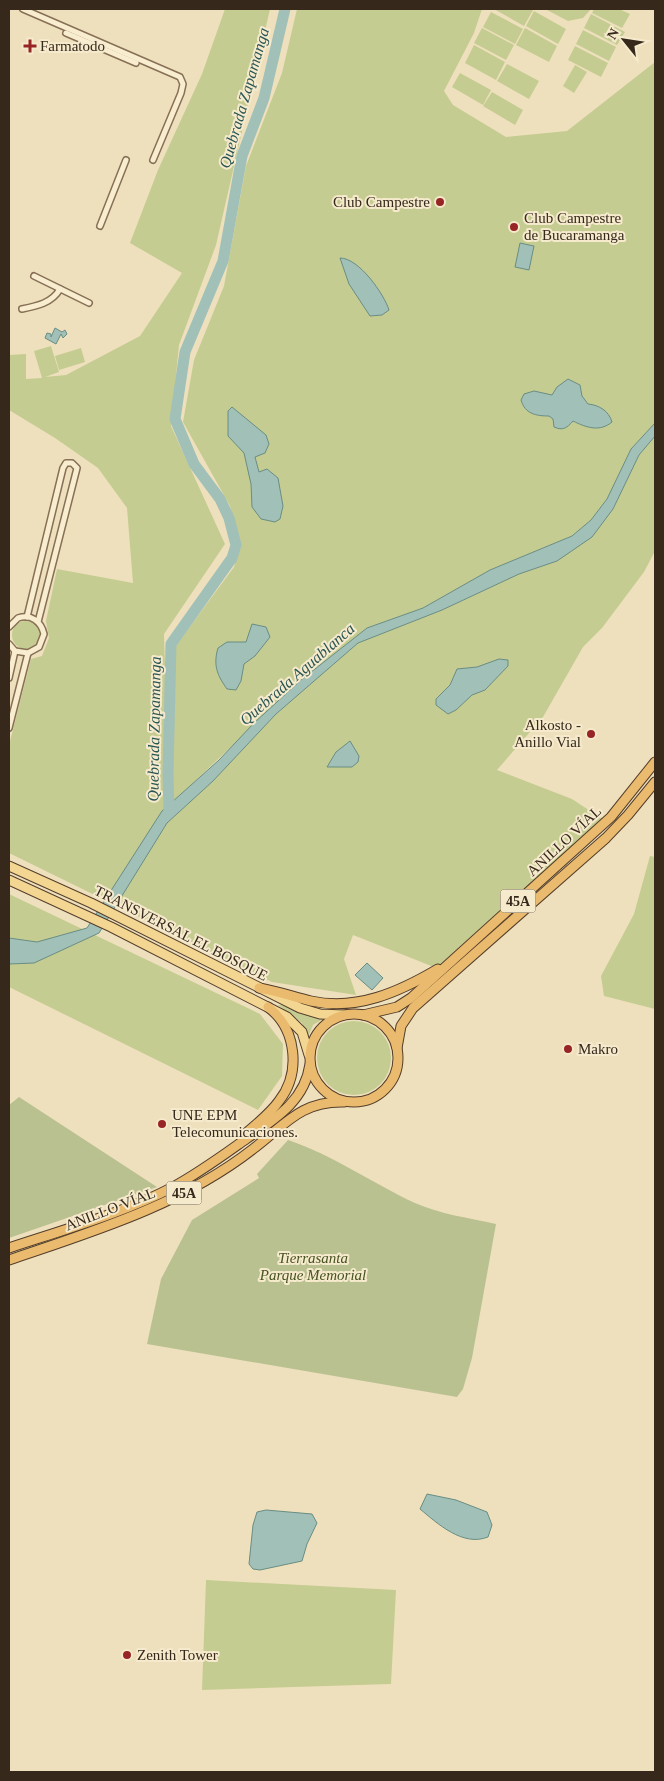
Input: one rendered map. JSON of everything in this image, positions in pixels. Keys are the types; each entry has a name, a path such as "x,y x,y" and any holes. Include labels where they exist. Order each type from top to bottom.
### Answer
{"highway":[{"name":"ANILLO VÍAL","path":"363,1015 386,1011 403,1004 611,817 655,762"},
{"name":"ANILLO VÍAL","path":"397,1048 401,1026 409,1012 606,838 655,782"},
{"path":"259,988 322,1003 360,1002 403,987 459,955"},
{"path":"236,1147 243,1136 278,1104 290,1079 293,1061 290,1040 280,1019 268,1007"},
{"path":"344,1015 363,1015 379,1021 387,1029 397,1048 397,1067 392,1079 385,1089 369,1100 344,1102 332,1097 321,1088 313,1077 310,1060 313,1042 320,1029 331,1020 344,1015"},
{"name":"ANILLO VÍAL","path":"9,1248 148,1199 222,1158 276,1119 294,1102 306,1082 310,1060"},
{"name":"ANILLO VÍAL","path":"9,1260 95,1231 162,1204 233,1164 301,1110 320,1103 344,1102"}],"main road":[{"name":"TRANSVERSAL EL BOSQUE","path":"9,866 91,903 259,988 313,1012 344,1015"},
{"name":"TRANSVERSAL EL BOSQUE","path":"9,880 85,915 292,1020 306,1037 310,1060"}],"street":[{"path":"23,9 136,63"},
{"path":"66,33 136,63 178,75 183,84 179,100 154,160"},
{"path":"100,226 126,160"},
{"path":"34,276 89,303"},
{"path":"22,309 47,302 56,296 60,289"},
{"path":"27,616 63,468 66,463 72,463 77,468 38,622"},
{"path":"9,624 18,618 27,616 38,622 43,630 43,639 36,650 28,653 15,651 9,644"},
{"path":"9,678 15,651"},
{"path":"9,728 28,653"}],"green space":[{"path":"225,9 270,9 216,245 179,345 171,426 225,544 164,634 168,767 175,647 234,567 240,541 230,506 183,422 194,360 224,286 246,166 282,73 297,9 482,9 474,33 444,91 453,105 506,137 567,131 655,62 655,423 631,449 607,499 591,520 572,536 490,570 423,608 367,628 301,680 171,804 168,789 169,804 162,832 167,823 213,781 276,714 358,643 442,610 519,574 557,561 613,509 639,455 655,436 655,551 644,572 602,628 583,647 543,717 497,770 572,799 607,822 444,971 353,935 344,959 356,995 272,982 9,853 9,745 31,659 42,656 49,638 46,621 57,569 133,583 127,508 98,468 55,438 9,410 9,355 26,354 26,379 42,378 34,351 51,346 59,372 45,377 66,375 140,336 182,273 130,243 158,170 202,74"},
{"path":"494,9 530,9 533,10 524,26"},
{"path":"545,9 591,9 583,18 568,21"},
{"path":"594,9 619,9 630,14 622,28 592,13"},
{"path":"534,11 566,29 558,44 526,26"},
{"path":"491,12 523,29 515,44 483,27"},
{"path":"591,14 625,32 617,45 584,28"},
{"path":"482,28 514,45 506,60 474,43"},
{"path":"525,28 557,46 549,62 516,45"},
{"path":"583,30 616,47 609,61 576,44"},
{"path":"474,45 505,62 496,80 465,63"},
{"path":"575,46 608,63 601,77 568,60"},
{"path":"507,64 539,81 529,99 497,81"},
{"path":"575,65 587,72 574,93 563,86"},
{"path":"460,73 491,90 483,105 452,87"},
{"path":"492,92 523,110 515,125 483,106"},
{"path":"81,348 85,362 59,370 55,356"},
{"path":"26,621 36,625 40,635 36,645 26,649 16,645 12,635 16,625"},
{"path":"650,856 655,857 655,1009 604,996 601,976 634,914"},
{"path":"9,894 260,1014 283,1044 282,1076 258,1110 9,987"},
{"path":"278,1005 289,1006 323,1019 313,1025 308,1037 302,1023"},
{"path":"354,1021 368,1024 380,1032 388,1044 391,1058 388,1072 380,1084 368,1092 354,1095 340,1092 328,1084 320,1072 317,1058 320,1044 328,1032 340,1024"},
{"path":"19,1097 157,1187 9,1238 9,1105"},
{"name":"Tierrasanta Parque Memorial","path":"288,1140 321,1153 415,1203 444,1213 496,1224 472,1358 463,1389 457,1397 147,1344 161,1279 192,1220 259,1178 257,1174"},
{"path":"206,1580 396,1590 391,1684 202,1690"}],"water":[{"path":"520,243 534,246 529,270 515,267"},
{"path":"340,258 355,264 363,270 382,295 389,310 382,315 370,316 349,284"},
{"path":"55,328 62,332 65,330 67,334 63,338 61,334 56,344 45,338 47,333 51,334 51,337"},
{"path":"568,379 580,385 582,396 588,404 603,409 609,415 612,422 603,427 593,428 573,421 567,427 560,429 554,427 553,419 549,416 532,413 523,405 521,400 524,394 534,391 552,395 557,387"},
{"path":"232,407 266,435 269,444 265,453 255,457 259,472 267,469 278,478 283,506 280,519 275,522 261,519 252,507 251,484 244,453 228,436 228,411"},
{"path":"655,423 655,436 639,455 613,509 592,537 557,561 519,574 442,610 358,643 276,714 213,781 167,823 99,933 34,963 9,964 9,938 37,942 87,928 162,811 219,760 254,723 301,680 367,628 423,608 490,570 572,536 591,520 607,499 631,449"},
{"path":"252,624 266,627 270,637 255,656 244,664 241,681 236,690 227,689 217,670 218,648 227,642 246,642"},
{"path":"499,659 508,660 508,666 485,690 472,695 456,710 448,714 436,705 436,699 450,685 457,669 477,667"},
{"path":"350,741 359,756 358,762 352,767 327,767 336,752"},
{"path":"367,963 383,978 372,990 355,975"},
{"path":"427,1494 456,1500 487,1512 492,1525 488,1537 469,1539 443,1527 420,1509"},
{"path":"266,1510 312,1514 317,1523 307,1544 302,1561 260,1570 253,1569 249,1564 253,1525 257,1512"}],"waterway":[{"name":"Quebrada Zapamanga","path":"169,811 171,644 232,558 236,545 229,518 220,499 194,464 175,419 185,352 223,261 242,156 264,98 285,9"}],"place":[{"name":"Farmatodo","path":"30,46"},
{"name":"Club Campestre","path":"440,202"},
{"name":"Club Campestre de Bucaramanga","path":"514,227"},
{"name":"Alkosto - Anillo Vial","path":"591,734"},
{"name":"Makro","path":"568,1049"},
{"name":"UNE EPM Telecomunicaciones.","path":"162,1124"},
{"name":"Zenith Tower","path":"127,1655"}],"water label":[{"name":"Quebrada Aguablanca","path":"297,674"}]}
